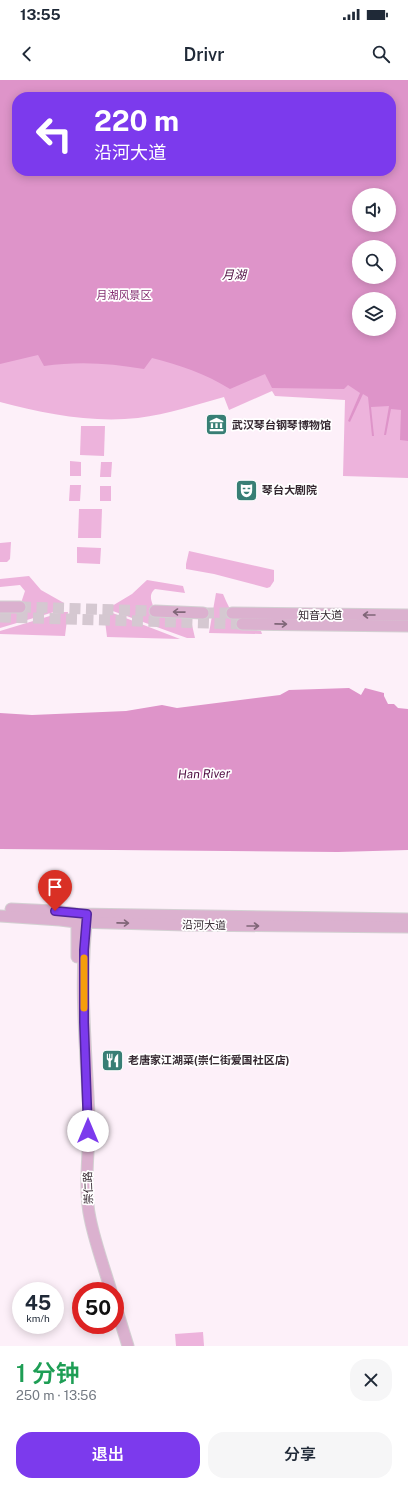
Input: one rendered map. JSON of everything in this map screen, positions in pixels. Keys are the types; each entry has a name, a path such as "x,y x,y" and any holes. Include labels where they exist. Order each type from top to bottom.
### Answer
{"main road":[{"path":"0,607 20,607"},
{"path":"155,611 203,612"},
{"name":"知音大道","path":"232,613 408,615"},
{"name":"知音大道","path":"242,624 408,626"},
{"name":"沿河大道","path":"0,909 55,911 102,922 186,925 408,927"},
{"name":"沿河大道","path":"0,916 60,920 82,918 408,919"},
{"name":"崇仁路","path":"82,918 77,1022 82,1117 81,1187 84,1218 102,1282"},
{"path":"60,920 74,933 80,950"},
{"path":"80,950 86,938 102,922"},
{"name":"崇仁路","path":"80,950 89,1117 88,1195 90,1217 108,1282"},
{"path":"124,1333 128,1346"},
{"path":"117,1334 120,1346"}],"green space":[{"name":"月湖","path":"0,80 408,80 408,478 343,476 345,400 275,396 272,391 229,410 224,397 182,409 138,418 103,419 51,414 0,402"},
{"path":"81,426 105,426 104,456 80,455"},
{"path":"70,461 81,462 81,476 70,476"},
{"path":"101,462 112,462 111,477 100,477"},
{"path":"70,485 81,485 80,501 69,501"},
{"path":"100,486 111,486 111,501 100,501"},
{"path":"79,509 102,509 101,538 78,538"},
{"path":"11,542 10,559 7,562 0,562 0,543"},
{"path":"77,547 101,548 100,564 77,563"},
{"path":"189,551 274,570 274,581 270,587 267,588 214,574 186,569"},
{"path":"29,576 41,590 64,603 64,609 0,628 0,611 19,609 25,591 20,585 0,587 0,579"},
{"path":"147,580 183,586 185,593 155,589 151,594 151,600 155,611 190,616 195,638 187,638 110,610 110,607 132,594"},
{"path":"216,593 223,594 233,614 241,623 261,631 262,634 209,633"},
{"path":"63,612 68,612 65,636 0,634 0,631"},
{"path":"110,612 180,639 107,637 104,613"},
{"path":"203,1332 204,1346 176,1346 175,1334"}],"water":[{"name":"月湖","path":"0,80 408,80 408,441 400,440 401,410 391,409 386,435 384,435 389,406 371,407 374,436 372,436 368,397 363,394 350,422 348,421 360,393 348,385 344,389 272,388 265,374 230,389 192,370 152,358 144,369 94,363 57,364 44,366 38,355 0,364"},
{"name":"Han River","path":"349,688 361,695 365,688 384,693 388,704 394,704 398,708 408,709 408,850 338,852 0,849 0,713 32,715 126,711 162,705 177,708 280,695 289,690"}],"tunnel":[{"path":"20,607 155,611"},
{"path":"203,613 232,613"},
{"path":"0,617 242,624"}],"slow traffic":[{"path":"84,958 84,1008"}],"place":[{"name":"武汉琴台钢琴博物馆","path":"216,425"},
{"name":"琴台大剧院","path":"247,490"},
{"name":"老唐家江湖菜(崇仁街爱国社区店)","path":"113,1060"}],"route":[{"path":"55,911 87,914 84,950 84,1022 89,1117 88,1131"}],"park label":[{"name":"月湖风景区","path":"124,295"}]}
